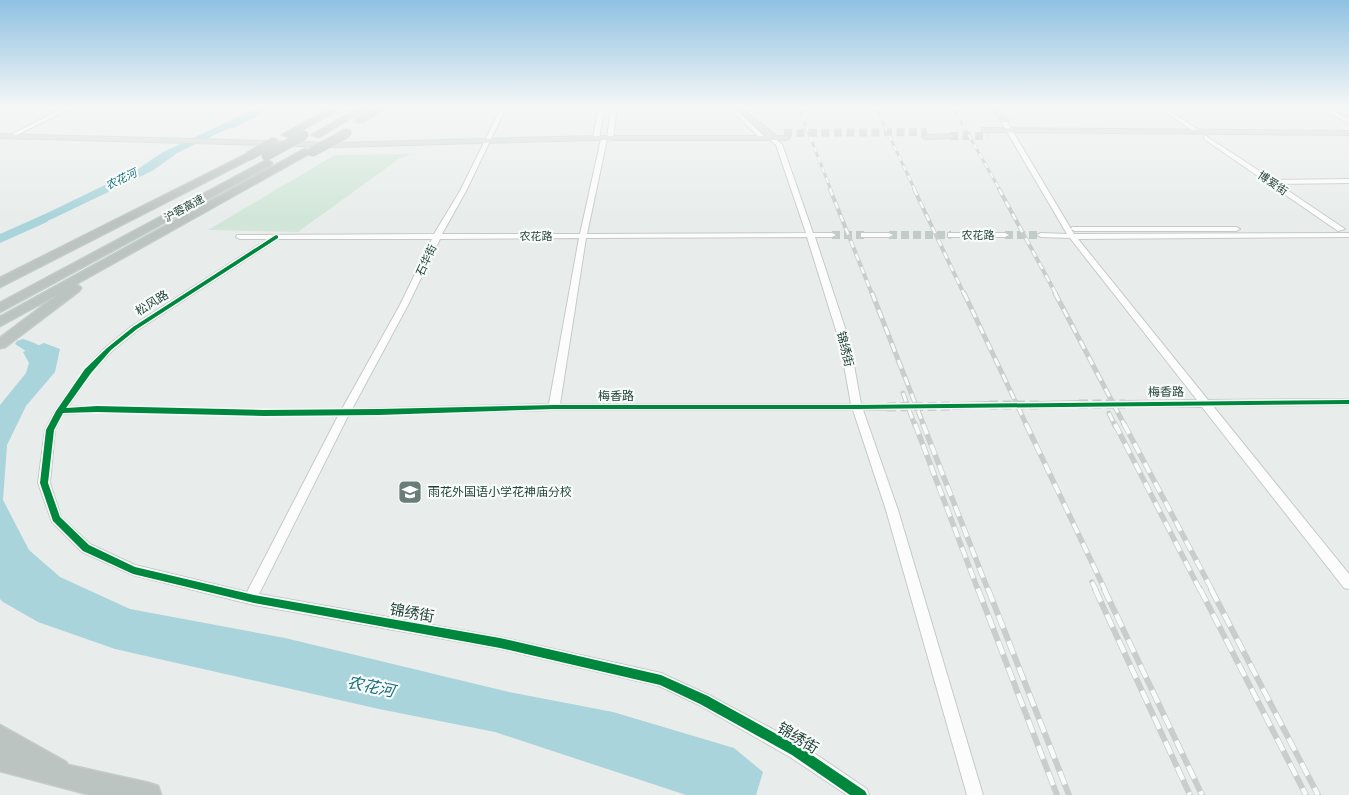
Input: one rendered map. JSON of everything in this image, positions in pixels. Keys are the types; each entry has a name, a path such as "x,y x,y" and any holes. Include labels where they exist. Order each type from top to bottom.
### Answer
{"highway":[{"path":"0,281 272,143"},
{"name":"沪蓉高速","path":"0,298 289,143"},
{"name":"沪蓉高速","path":"0,308 302,143"},
{"path":"0,355 75,283 322,143"},
{"path":"308,152 326,143"},
{"path":"0,322 56,290 99,272 136,248"},
{"path":"0,344 50,307"},
{"path":"0,736 77,780"},
{"path":"0,759 77,780 149,795"}],"main road":[{"path":"267,143 336,145 384,143"}],"street":[{"name":"石华街","path":"250,598 345,412 404,305 437,236 463,191 485,143"},
{"path":"554,406 583,235 602,143"},
{"name":"锦绣街","path":"778,143 811,235 845,344 857,407 892,510 976,795"},
{"path":"1018,143 1070,232 1349,584"},
{"name":"博爱街","path":"1214,143 1345,229"},
{"path":"1272,182 1349,181"},
{"path":"1041,235 1070,232 1345,229"},
{"path":"1070,232 1093,237 1349,235"},
{"name":"农花路","path":"240,237 832,235"},
{"path":"864,235 889,235"},
{"name":"农花路","path":"951,235 1005,235"},
{"name":"松风路","path":"60,411 88,371 109,349 135,328 276,237"},
{"name":"梅香路","path":"1125,404 1349,402"},
{"path":"1039,405 1079,404"},
{"path":"953,406 989,405"},
{"name":"梅香路","path":"60,411 97,409 264,413 554,406 887,407"},
{"name":"锦绣街","path":"60,411 50,430 44,483 56,518 86,548 133,570 250,598 500,643 661,680 704,700 796,751 861,795"}],"green space":[{"path":"411,154 400,158 298,232 208,230 335,155"}],"water":[{"path":"160,154 176,154 152,171 54,218 31,228 12,230 138,169"},
{"path":"44,343 60,349 55,372 26,406 7,445 3,500 29,550 60,577 130,609 285,638 509,692 613,712 734,748 763,772 756,795 686,795 495,732 379,709 115,649 38,622 3,602 0,599 0,405 26,373 29,363 23,352"}],"waterway":[{"name":"农花河","path":"148,168 167,154 190,143"},
{"name":"农花河","path":"0,239 43,219"},
{"name":"农花河","path":"23,344 33,348 43,356 41,366"}],"tunnel":[{"path":"832,235 864,235"},
{"path":"889,235 951,235"},
{"path":"1005,235 1041,235"},
{"path":"1079,404 1125,404"},
{"path":"989,405 1039,405"},
{"path":"887,407 953,406"}],"railway":[{"path":"813,143 831,190"},
{"path":"893,143 915,190"},
{"path":"973,143 1000,190"},
{"path":"830,189 872,294"},
{"path":"914,189 964,294"},
{"path":"999,189 1056,294"},
{"path":"872,293 924,426"},
{"path":"964,293 1027,426"},
{"path":"1055,293 1125,426"},
{"path":"903,393 915,426"},
{"path":"1109,413 1115,426"},
{"path":"915,424 978,590"},
{"path":"923,424 988,590"},
{"path":"1026,424 1105,590"},
{"path":"1115,424 1200,590"},
{"path":"1124,424 1212,590"},
{"path":"1092,582 1096,590"},
{"path":"978,589 1057,795"},
{"path":"988,589 1069,795"},
{"path":"1095,589 1190,795"},
{"path":"1104,589 1202,795"},
{"path":"1200,589 1306,795"},
{"path":"1211,589 1318,795"}],"cycle path":[{"path":"276,237 135,328 109,349 88,371 60,411 50,430 44,483 56,519 86,548 133,570 254,599 500,643 661,680 704,700 796,751 861,795"},
{"path":"60,411 97,409 264,413 554,407 857,407 1349,402"}],"place":[{"name":"雨花外国语小学花神庙分校","path":"410,492"}]}
